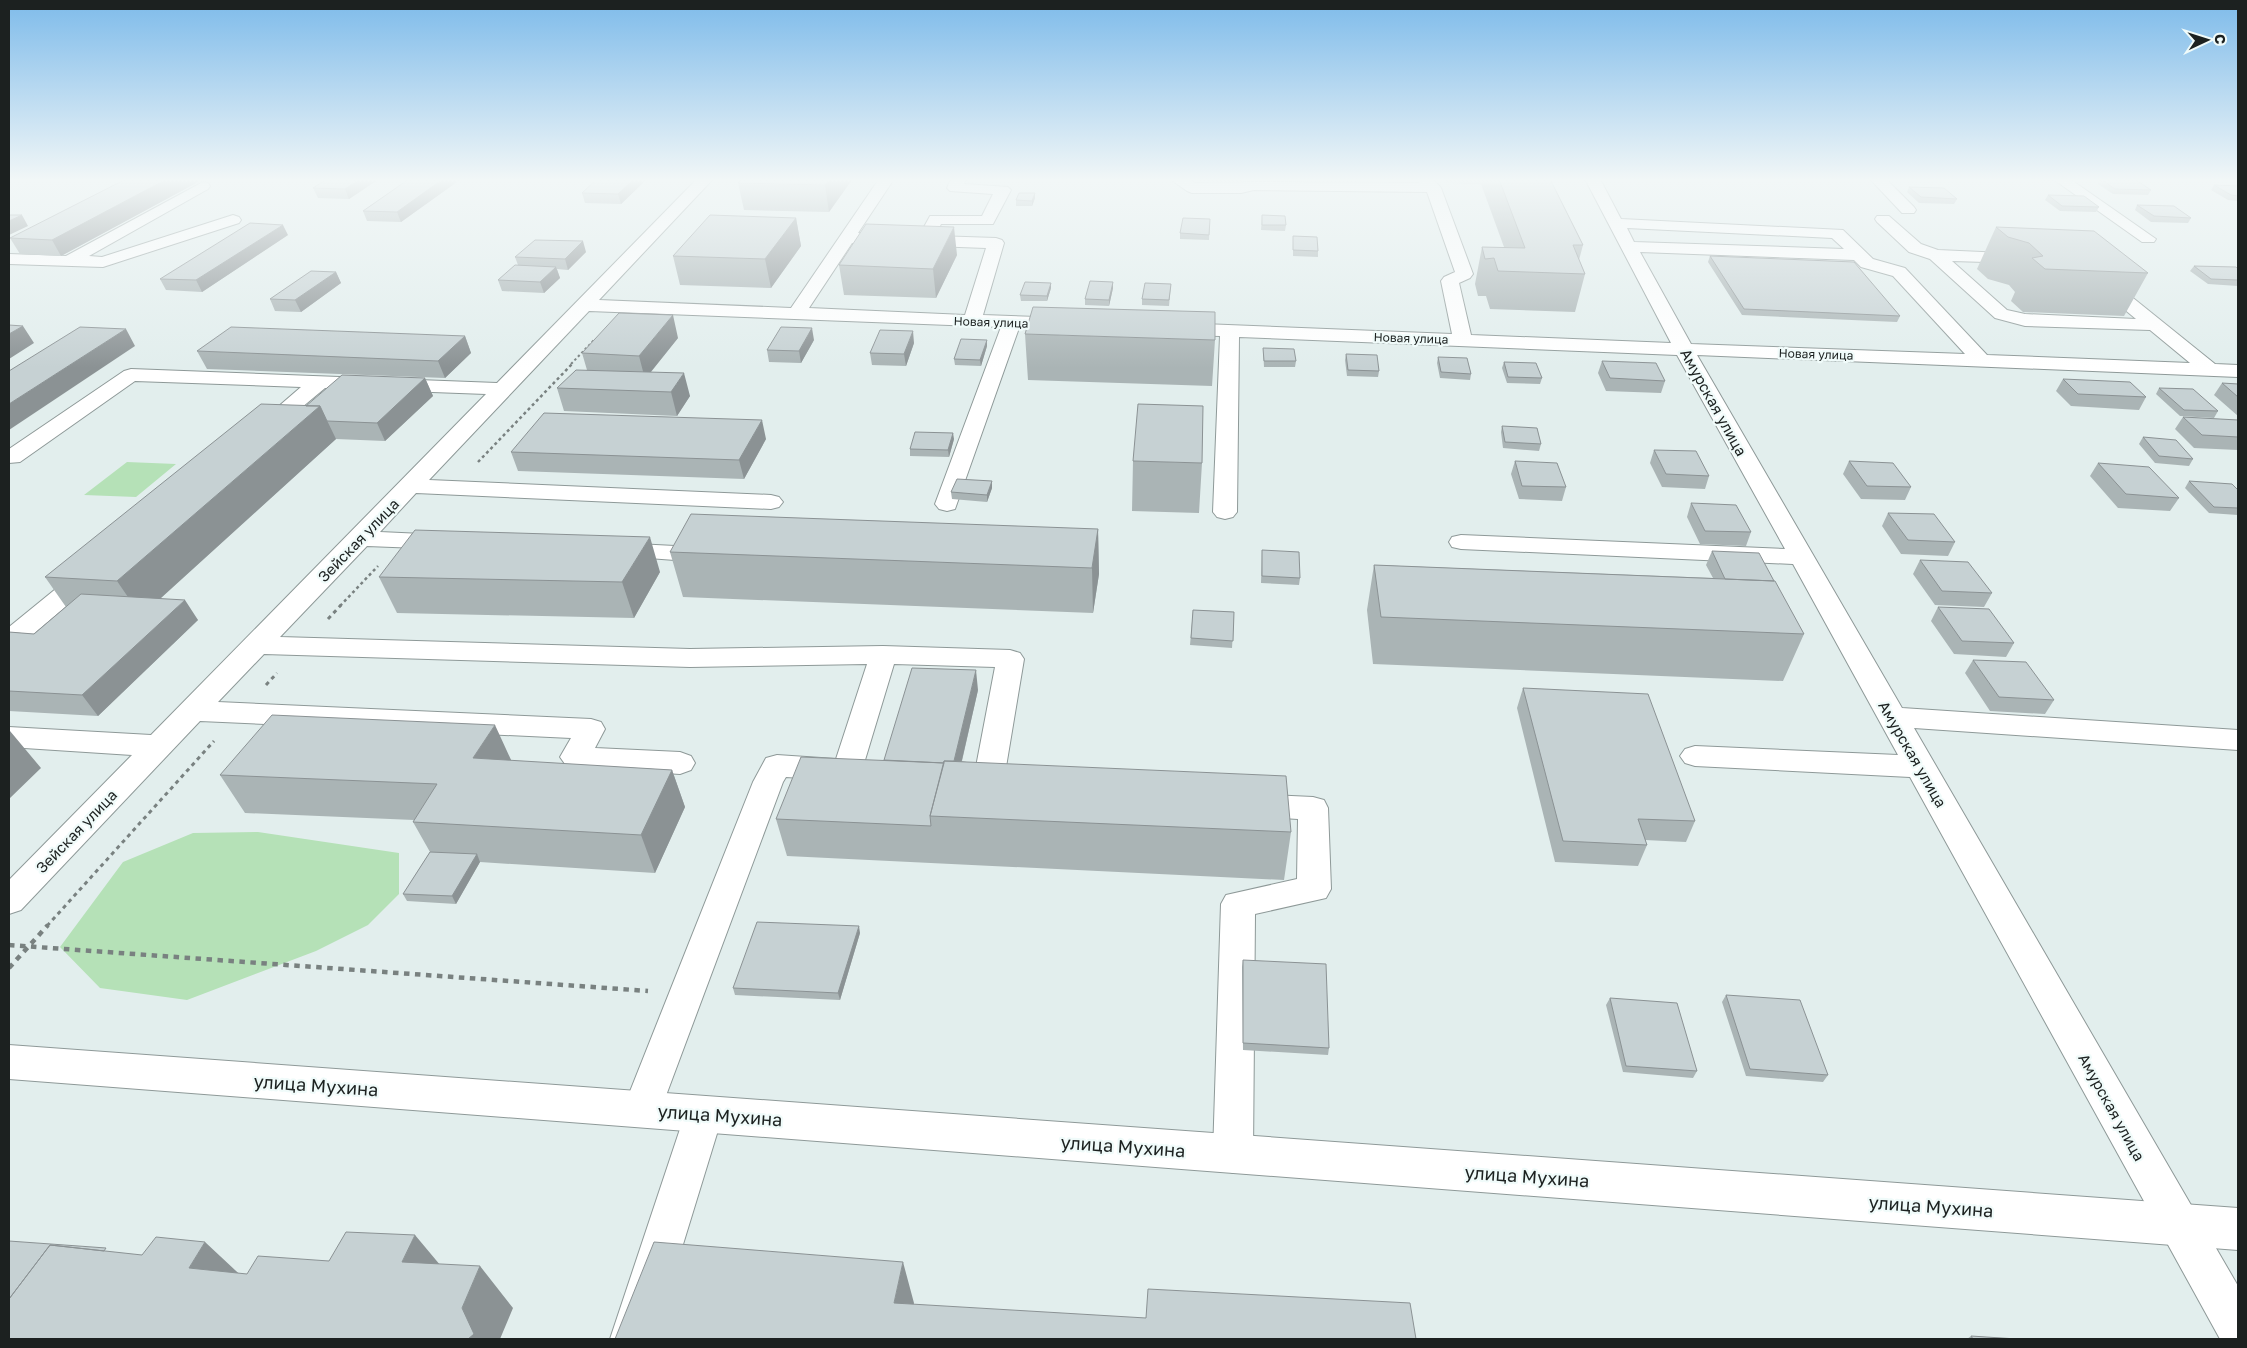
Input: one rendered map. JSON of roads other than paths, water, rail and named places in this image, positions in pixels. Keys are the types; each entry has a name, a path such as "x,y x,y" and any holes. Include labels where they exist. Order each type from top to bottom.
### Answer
{"street":[{"path":"69,261 103,242"},
{"path":"9,258 103,262 165,242"},
{"name":"Зейская улица","path":"9,900 645,242"},
{"path":"796,314 844,242"},
{"path":"957,242 996,243 972,321"},
{"path":"1452,242 1464,274 1450,281 1463,340"},
{"name":"Амурская улица","path":"1625,242 1801,557 2238,1328"},
{"path":"1846,242 1866,263 1899,272 1982,360"},
{"path":"1907,242 1914,248 1936,254 2035,259"},
{"path":"1628,247 1859,255"},
{"path":"1936,254 2001,314 2025,320 2155,325"},
{"path":"2090,272 2155,325 2228,373"},
{"name":"Новая улица","path":"584,305 1082,325"},
{"path":"947,504 1012,322"},
{"name":"Новая улица","path":"1161,328 1982,360 2228,373"},
{"path":"1225,512 1230,331"},
{"path":"12,457 131,375 504,389"},
{"path":"244,446 320,382"},
{"path":"410,486 771,502"},
{"path":"359,538 471,543"},
{"path":"1461,542 1801,557"},
{"path":"597,549 675,553"},
{"path":"9,641 108,559"},
{"path":"256,645 690,658 883,655 1010,659 986,793 1016,794"},
{"path":"642,1109 768,782 777,766 847,770 883,655"},
{"path":"192,711 591,729 575,757 680,763"},
{"path":"1892,717 2238,740"},
{"path":"9,737 159,746"},
{"path":"1695,756 1920,767"},
{"path":"1224,804 1314,808 1314,889 1238,904 1233,1154"},
{"name":"улица Мухина","path":"9,1062 2238,1229"},
{"path":"632,1339 704,1114"}]}
